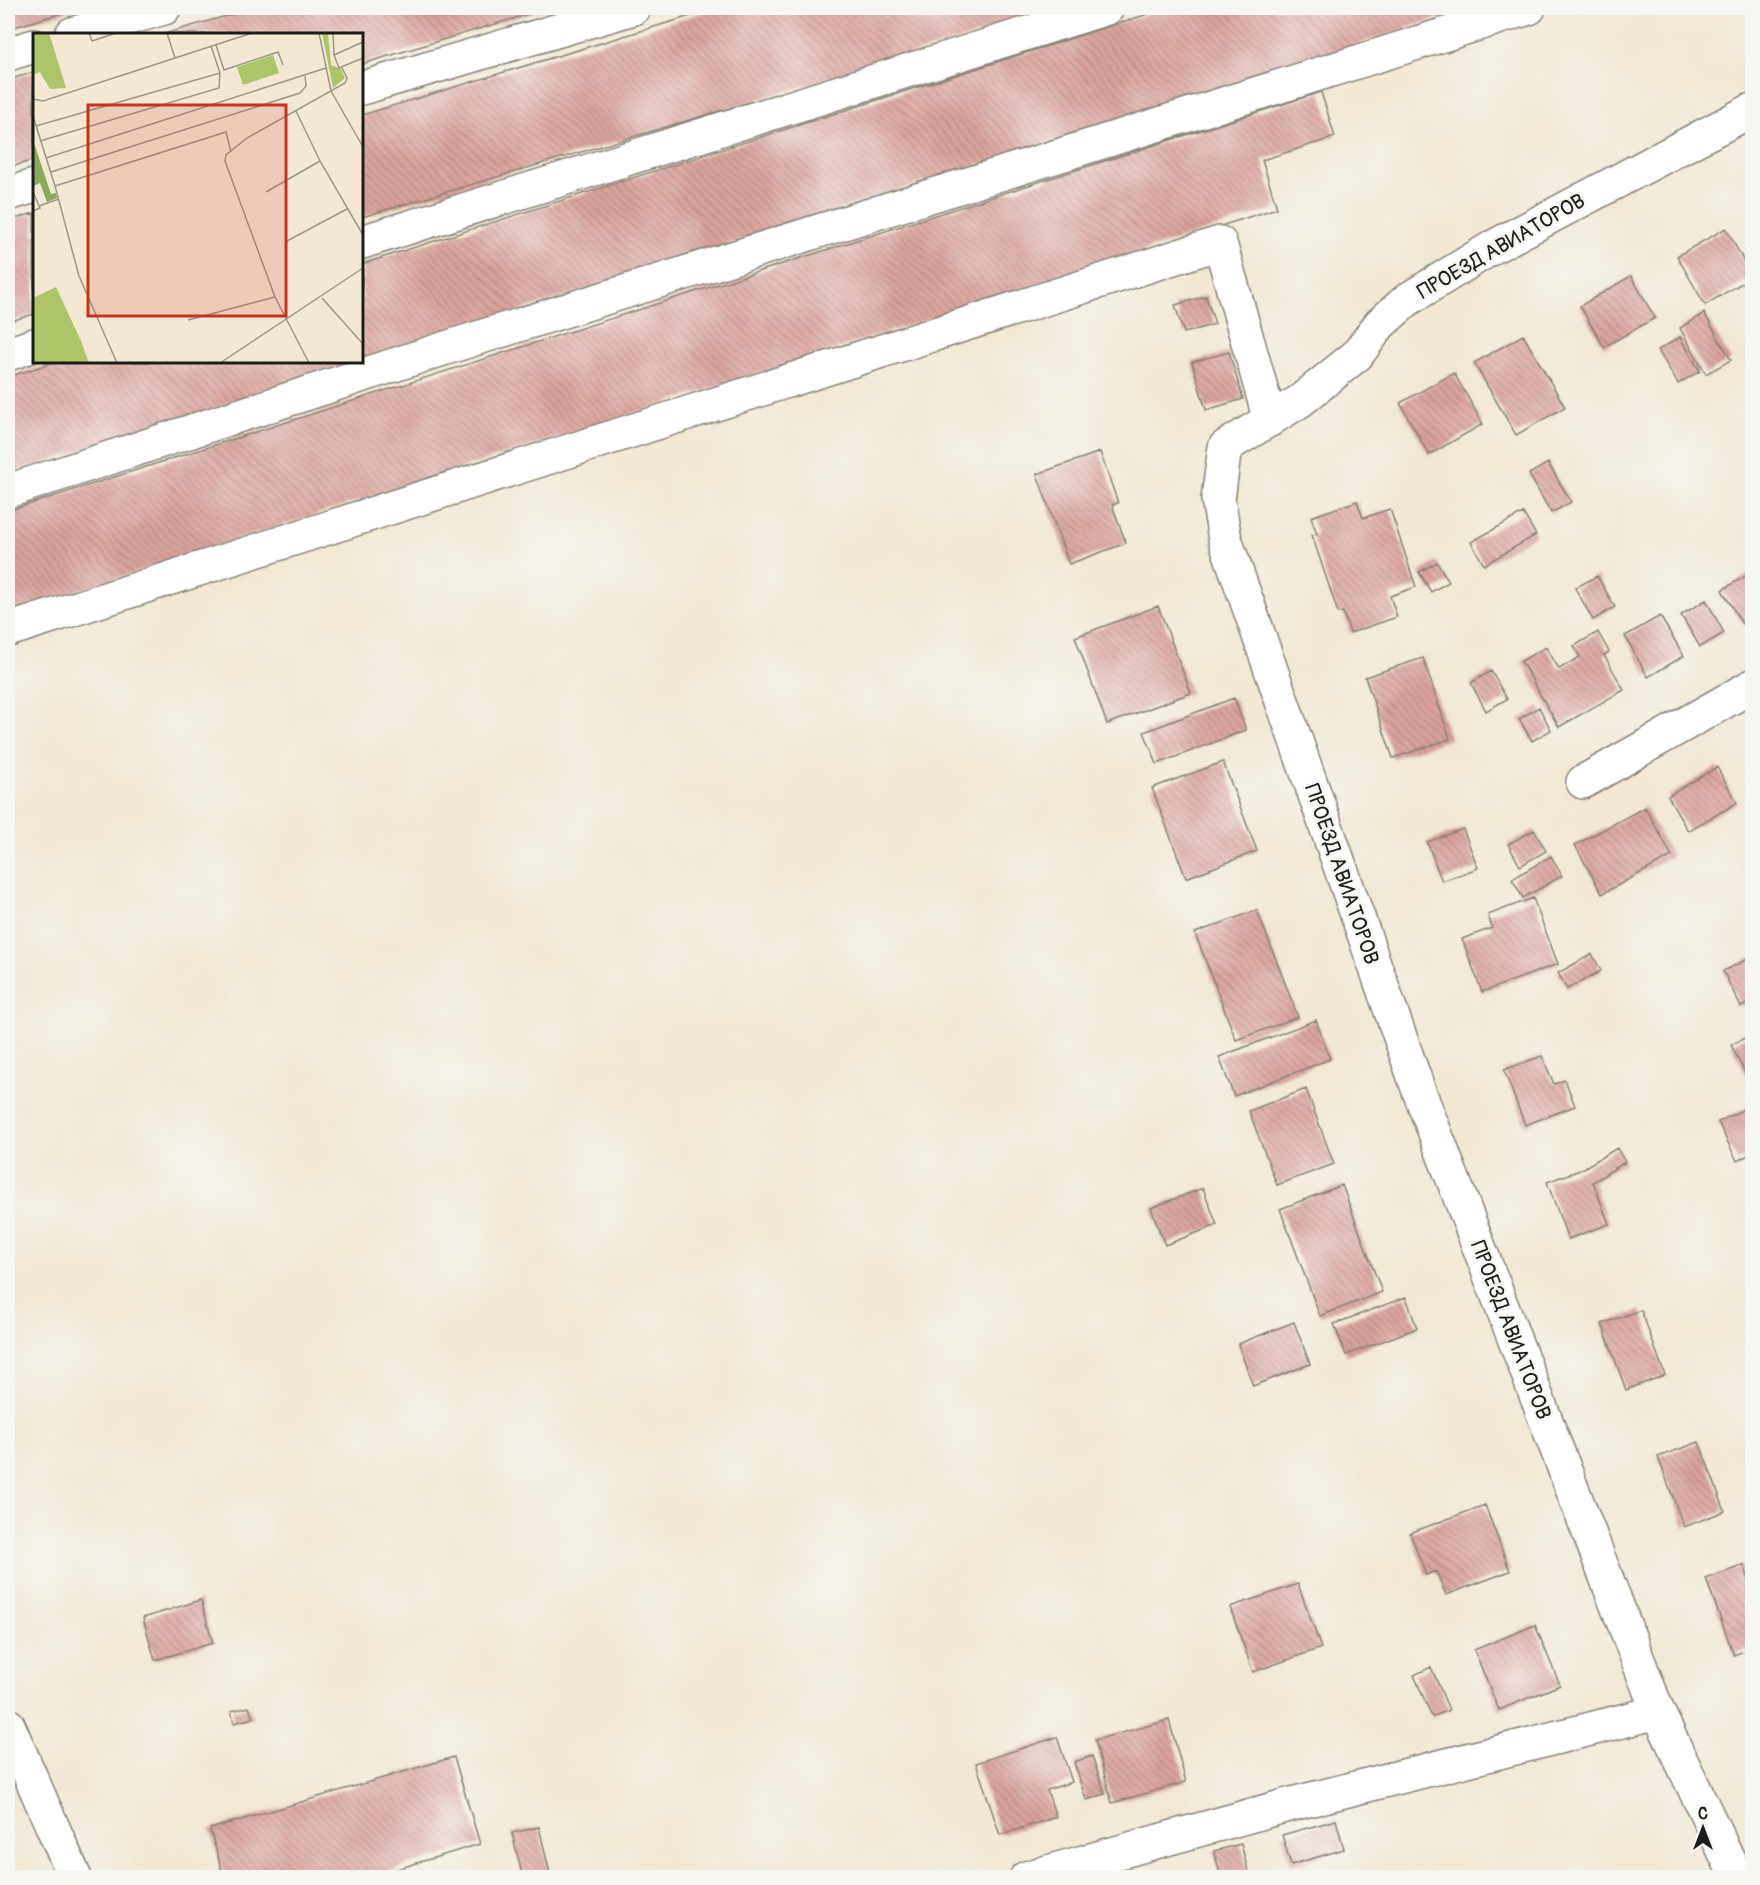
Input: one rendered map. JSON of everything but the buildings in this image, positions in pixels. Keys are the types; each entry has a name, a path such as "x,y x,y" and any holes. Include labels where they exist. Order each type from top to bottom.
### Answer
{"street":[{"path":"76,33 164,8"},
{"path":"363,88 634,8"},
{"path":"363,242 1107,8"},
{"path":"8,491 438,351 1529,8"},
{"path":"8,54 33,46"},
{"name":"ПРОЕЗД АВИАТОРОВ","path":"1737,1878 1658,1712 1419,1091 1228,550 1218,499 1225,447 1300,401 1357,355 1380,324 1407,300 1493,247 1752,110"},
{"path":"8,194 33,186"},
{"path":"8,630 1221,243 1270,420"},
{"path":"8,354 33,345"},
{"path":"1582,782 1752,686"},
{"path":"1026,1878 1288,1805 1658,1712"},
{"path":"8,1725 75,1878"}]}
